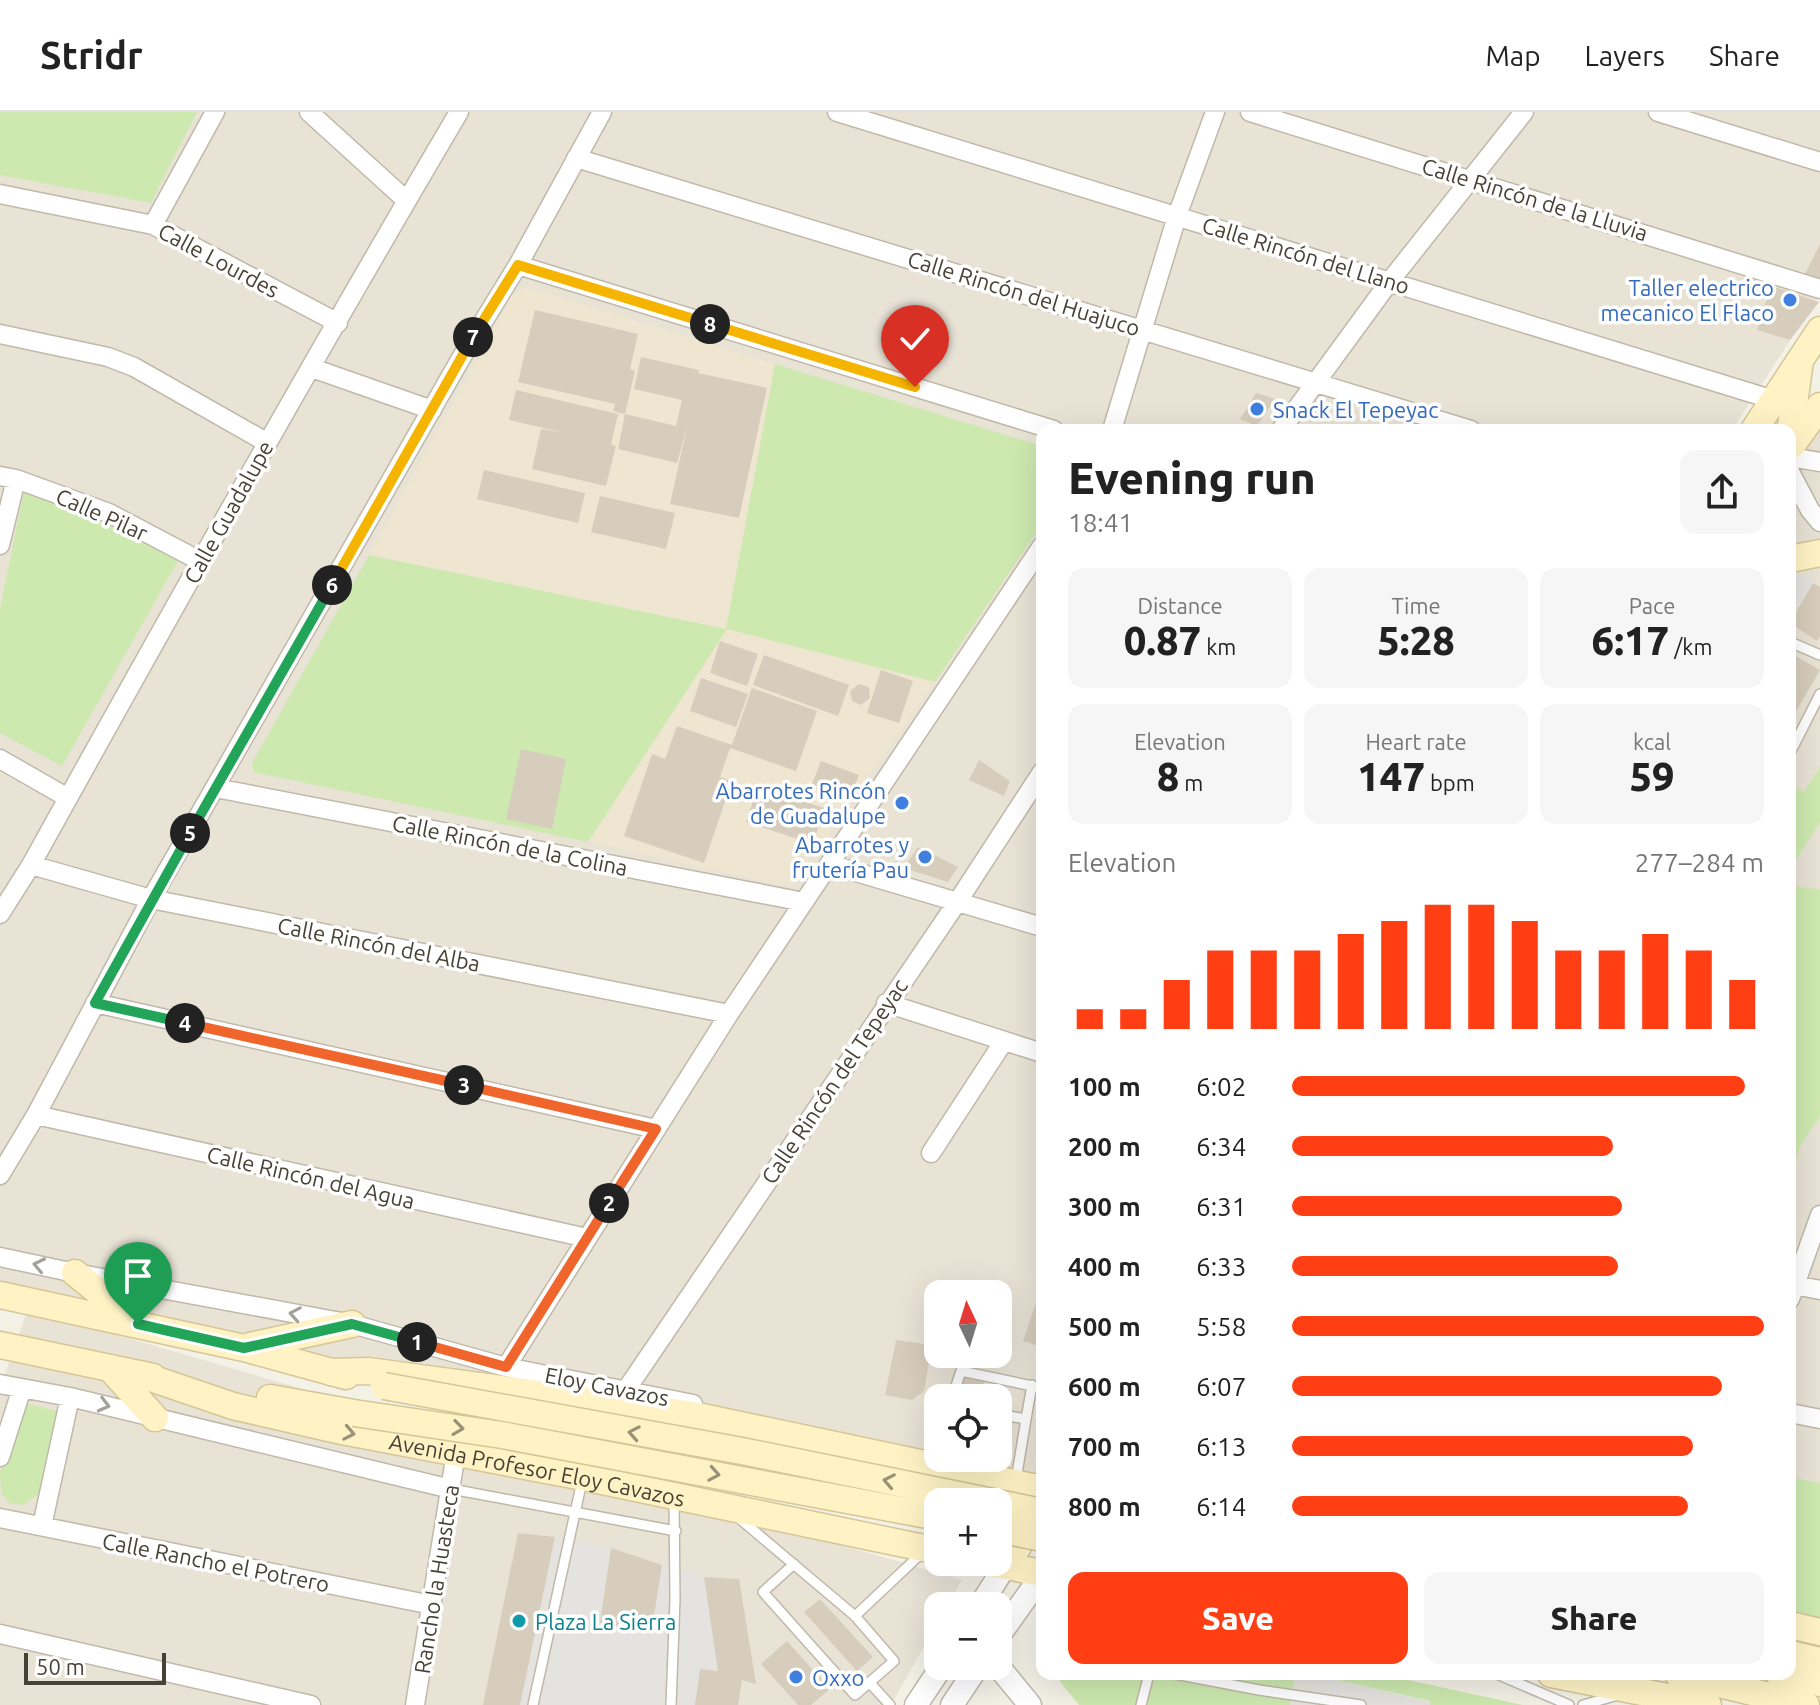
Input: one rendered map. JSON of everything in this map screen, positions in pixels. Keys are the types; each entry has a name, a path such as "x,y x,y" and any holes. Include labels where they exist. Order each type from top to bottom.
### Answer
{"main road":[{"path":"1758,424 1820,330"},
{"path":"1792,424 1801,358"},
{"path":"1796,440 1820,406"},
{"path":"1796,558 1820,553"},
{"path":"75,1273 138,1324"},
{"path":"0,1295 244,1348 384,1386 956,1488"},
{"path":"244,1348 352,1324"},
{"name":"Avenida Profesor Eloy Cavazos","path":"0,1345 139,1374 354,1413 502,1435 924,1514"},
{"path":"110,1368 155,1418"},
{"path":"331,1372 368,1371 677,1413 877,1454 924,1459"},
{"name":"Avenida Profesor Eloy Cavazos","path":"139,1374 233,1406 342,1431 583,1477 924,1548"},
{"path":"781,1519 814,1508 823,1497 830,1473 826,1460 795,1436"},
{"path":"850,1533 840,1508 843,1479 857,1465 877,1454"},
{"path":"957,1472 987,1488"},
{"path":"1012,1494 1036,1490"},
{"path":"1012,1500 1036,1508"},
{"path":"1012,1545 1036,1517"},
{"path":"1012,1532 1036,1537"},
{"path":"1012,1567 1036,1573"},
{"path":"1796,1626 1820,1632"},
{"path":"1796,1655 1820,1661"},
{"path":"1796,1678 1820,1683"},
{"path":"1582,1680 1708,1705"},
{"path":"1703,1680 1806,1705"}],"street":[{"path":"153,225 215,112"},
{"path":"309,112 407,201"},
{"name":"Calle Guadalupe","path":"0,914 31,865 266,442 459,112"},
{"path":"0,1175 36,1115 151,899 518,265 602,112"},
{"name":"Calle Rincón del Llano","path":"837,112 1774,400"},
{"path":"1114,424 1177,216 1215,112"},
{"name":"Calle Rincón de la Lluvia","path":"1250,112 1820,289"},
{"path":"1285,424 1390,281 1524,112"},
{"path":"1658,112 1820,162"},
{"name":"Calle Rincón del Huajuco","path":"576,158 1451,424"},
{"name":"Calle Lourdes","path":"0,194 153,225 338,323"},
{"path":"518,265 1036,424"},
{"path":"0,334 108,357 134,367 266,442"},
{"path":"312,368 432,410"},
{"path":"1796,458 1820,462"},
{"path":"0,545 8,477"},
{"name":"Calle Pilar","path":"8,477 109,513 200,561"},
{"path":"1796,483 1820,522"},
{"path":"506,1367 729,1014 1036,555"},
{"path":"0,759 68,798"},
{"name":"Calle Rincón de la Colina","path":"216,788 804,902"},
{"name":"Calle Rincón del Tepeyac","path":"626,1390 886,1003 1033,800"},
{"path":"829,864 1036,925"},
{"name":"Calle Rincón del Alba","path":"31,865 151,899 729,1014"},
{"path":"95,1003 656,1129"},
{"path":"886,1003 1036,1051"},
{"path":"931,1153 1004,1041"},
{"name":"Calle Rincón del Agua","path":"36,1115 587,1238"},
{"path":"1796,1281 1820,1215"},
{"name":"Eloy Cavazos","path":"0,1257 352,1324 506,1367 755,1419 795,1436"},
{"path":"1796,1292 1820,1290"},
{"path":"0,1384 70,1397 451,1489"},
{"path":"0,1457 22,1388"},
{"path":"42,1526 70,1397"},
{"path":"1796,1414 1820,1419"},
{"name":"Rancho la Huasteca","path":"415,1705 456,1453"},
{"name":"Calle Rancho el Potrero","path":"0,1518 432,1605"},
{"path":"1012,1617 1036,1583"},
{"path":"0,1634 311,1705"},
{"path":"916,1705 933,1680"},
{"path":"952,1705 969,1680"},
{"path":"1009,1680 1030,1705"}],"lane":[{"path":"1796,645 1820,655"},
{"path":"1796,741 1820,694"},
{"path":"955,1384 961,1371 1036,1386"},
{"path":"1004,1488 1036,1389"},
{"path":"1012,1416 1026,1419"},
{"path":"533,1705 583,1477"},
{"path":"451,1489 676,1531"},
{"path":"671,1705 676,1531 674,1497"},
{"path":"728,1509 794,1564 855,1616 894,1661 855,1695 763,1592 794,1564"},
{"path":"855,1616 924,1557"},
{"path":"1141,1705 1147,1680"},
{"path":"1206,1680 1361,1705"},
{"path":"1511,1680 1569,1705"},
{"path":"869,1682 890,1705"},
{"path":"1583,1705 1634,1690"}],"shaded area":[{"path":"0,112 1820,112 1820,294 1736,424 1036,424 1036,1482 977,1472 1012,1472 1012,1384 924,1384 924,1463 38,1312 924,1569 924,1576 948,1576 962,1580 955,1592 924,1592 924,1647 891,1705 0,1705 0,1388 28,1309 0,1303"},
{"path":"527,287 775,364 727,629 935,682 792,887 588,842 726,630 369,555 512,295"},
{"path":"1820,427 1820,1649 1796,1643 1796,463"},
{"path":"1796,572 1813,583 1796,610"},
{"path":"555,1537 611,1548 600,1623 650,1633 662,1565 704,1577 718,1671 700,1669 695,1705 520,1705"},
{"path":"1295,1680 1335,1680 1431,1702 1430,1705 1290,1705"}],"green space":[{"path":"0,112 197,112 151,203 0,175"},
{"path":"775,364 1036,444 1036,533 935,682 727,629 588,842 253,772 252,763 369,555 726,629"},
{"path":"24,491 69,505 178,561 62,766 0,733 0,609"},
{"path":"1820,767 1820,822 1796,860 1796,787 1804,792"},
{"path":"1796,886 1820,890 1820,1116 1800,1146 1796,1161"},
{"path":"24,1403 61,1412 38,1495 23,1505 9,1503 1,1493 0,1472"},
{"path":"1796,1478 1820,1483 1820,1620 1796,1615"},
{"path":"1059,1680 1295,1680 1290,1705 1079,1705"},
{"path":"1336,1680 1408,1680 1523,1705 1430,1705 1430,1701"}],"building":[{"path":"1820,244 1820,282 1804,276"},
{"path":"1771,286 1819,302 1790,340 1757,330"},
{"path":"535,310 638,334 630,369 635,371 625,414 613,411 615,404 518,382"},
{"path":"641,357 767,388 739,518 670,504 687,427 677,463 618,449 625,414 676,426 682,400 634,389"},
{"path":"516,390 618,414 611,444 616,446 606,486 532,469 541,429 565,433 509,420"},
{"name":"Snack El Tepeyac","path":"1256,393 1275,399 1258,424 1240,419"},
{"path":"484,470 585,493 578,523 477,499"},
{"path":"600,496 675,513 666,549 591,532"},
{"path":"1813,583 1820,587 1820,636 1817,641 1796,627 1796,613"},
{"path":"720,641 758,654 747,686 710,673"},
{"path":"764,655 849,685 838,716 753,685"},
{"path":"1796,656 1820,670 1796,712"},
{"path":"881,670 913,681 899,723 867,713"},
{"path":"701,678 748,694 736,727 690,711"},
{"path":"859,684 869,687 870,698 861,705 852,701 850,691"},
{"path":"752,688 817,711 796,771 730,748 720,777 732,781 704,863 624,836 652,754 665,759 677,726 732,745"},
{"path":"521,749 566,759 552,829 506,819"},
{"path":"979,760 1010,781 1004,796 969,780"},
{"path":"821,761 859,775 850,798 812,784"},
{"path":"758,787 824,808 813,844 746,822"},
{"name":"Abarrotes y frutería Pau","path":"918,847 958,867 948,882 904,868"},
{"path":"1036,1302 1036,1345 1023,1341"},
{"path":"896,1340 924,1344 924,1368 928,1368 924,1391 912,1400 885,1395"},
{"path":"961,1373 985,1378 984,1384 959,1384"},
{"name":"Plaza La Sierra","path":"518,1533 555,1537 520,1705 483,1705"},
{"path":"611,1548 662,1565 651,1634 600,1623"},
{"path":"704,1577 739,1579 756,1684 742,1680 738,1705 695,1705 700,1669 718,1671"},
{"path":"820,1599 873,1657 857,1671 804,1612"},
{"name":"Oxxo","path":"787,1641 830,1689 811,1705 798,1705 761,1664"}],"place":[{"name":"Taller electrico mecanico El Flaco","path":"1790,300"},
{"name":"Snack El Tepeyac","path":"1257,409"},
{"name":"Abarrotes Rincón de Guadalupe","path":"902,803"},
{"name":"Abarrotes y frutería Pau","path":"925,857"},
{"name":"Plaza La Sierra","path":"519,1621"},
{"name":"Oxxo","path":"796,1677"}],"route":[{"path":"138,1324 244,1348 352,1324 506,1367 656,1129 95,1003 151,899 464,353 518,265 915,387"}]}
